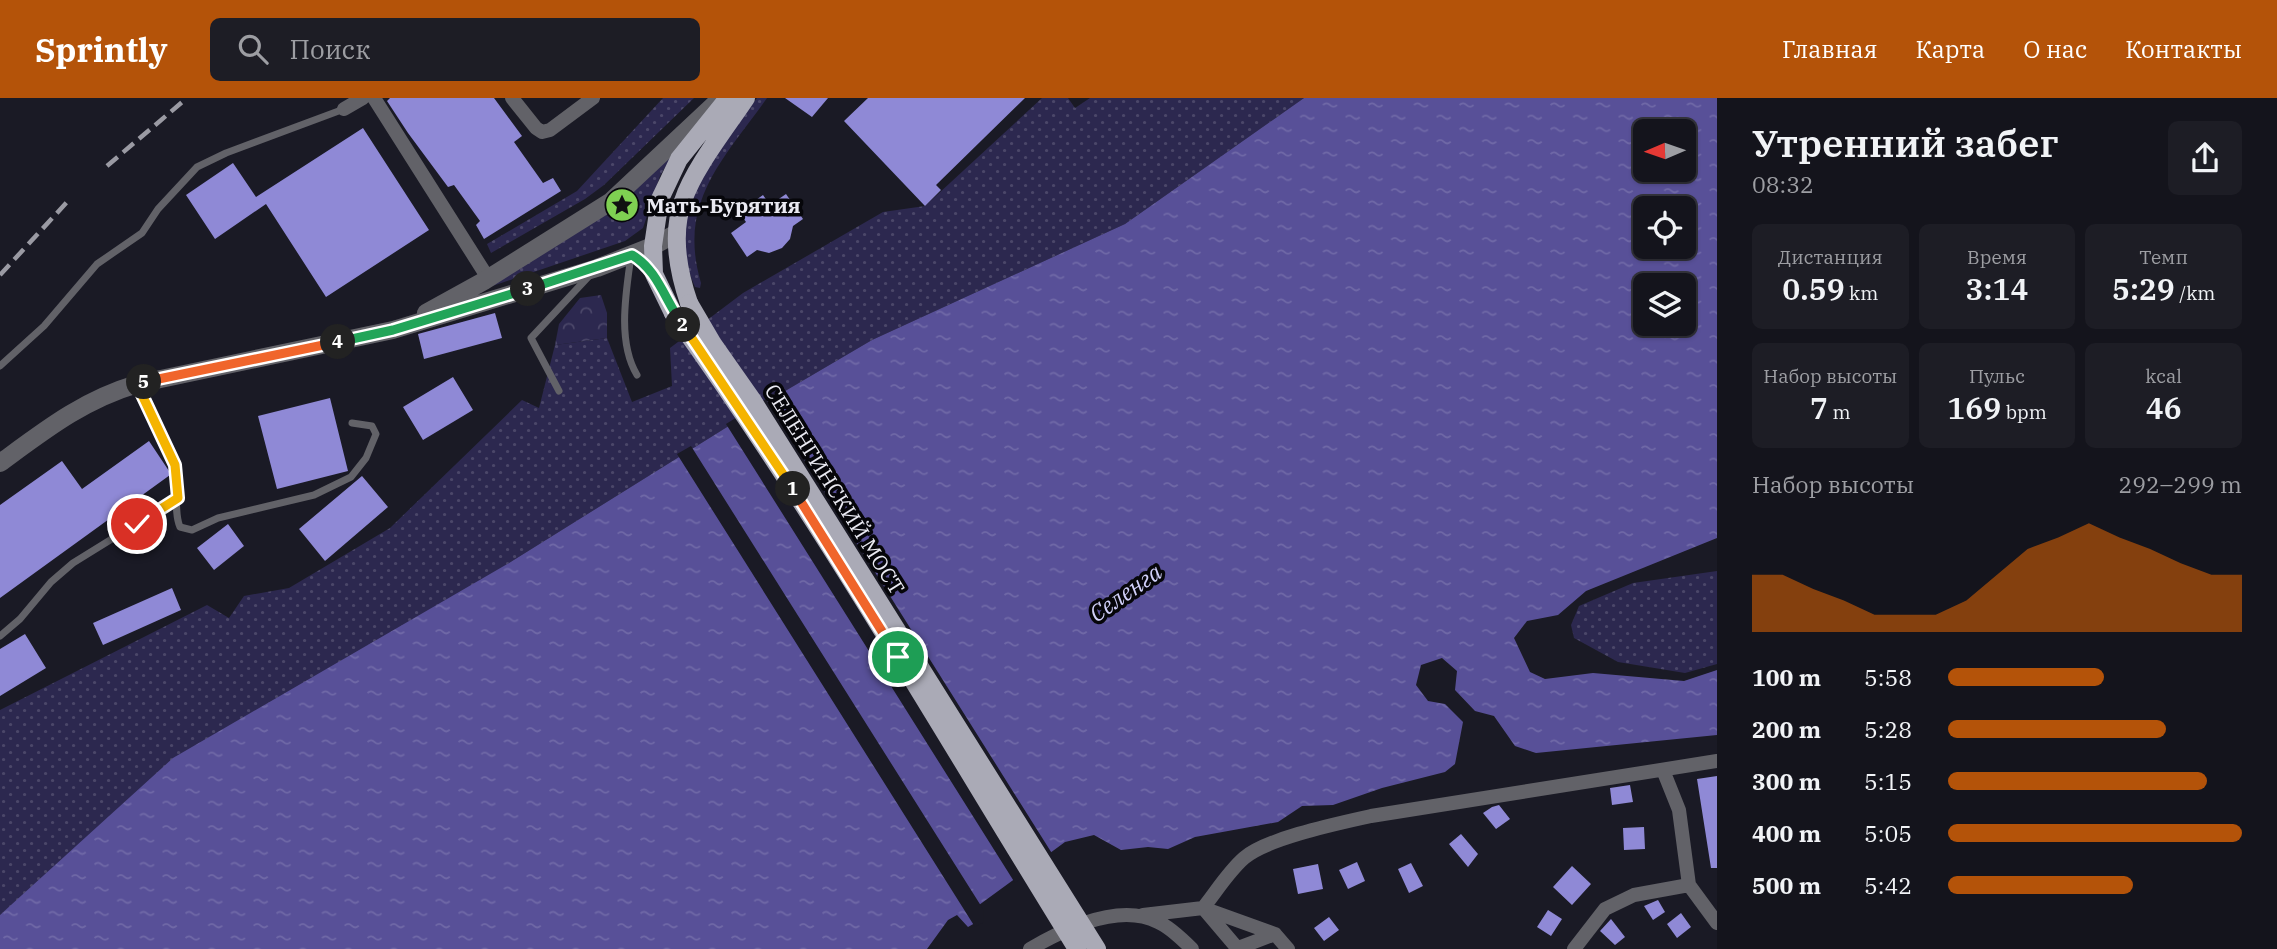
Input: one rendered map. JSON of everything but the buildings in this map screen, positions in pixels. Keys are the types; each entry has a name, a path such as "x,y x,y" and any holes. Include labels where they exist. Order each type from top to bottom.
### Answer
{"main road":[{"path":"681,308 654,274 653,246 660,199 679,159 728,98"},
{"path":"681,308 677,233 683,201 702,165 746,98"},
{"name":"СЕЛЕНГИНСКИЙ МОСТ","path":"681,308 1077,949"},
{"name":"СЕЛЕНГИНСКИЙ МОСТ","path":"681,308 811,493 1097,949"}],"street":[{"path":"344,109 363,98"},
{"path":"374,98 488,278"},
{"path":"512,98 542,132 550,130 593,98"},
{"path":"393,330 488,278 610,202 721,98"},
{"path":"0,463 81,406 108,393 137,384 393,330 597,268 653,246 677,233"},
{"path":"632,255 654,274"},
{"path":"1203,908 1244,858 1262,847 1316,829 1371,816 1717,761"},
{"path":"1663,770 1679,810 1689,885 1717,923"},
{"path":"1574,949 1605,909 1634,895 1689,885"},
{"path":"1203,908 1238,948 1275,934"},
{"path":"1030,949 1062,931 1100,918 1203,908 1275,934 1288,949"},
{"path":"1138,915 1159,922 1192,949"}],"lane":[{"path":"0,366 44,326 97,264 142,233 158,209 197,167 226,153 344,109"},
{"path":"632,255 627,286 627,349 637,375"},
{"path":"559,391 531,338 597,268"},
{"path":"137,384 175,465 178,498 176,518 180,527 192,530 218,518 314,495 351,477 374,443 376,434 372,426 352,423"},
{"path":"0,636 20,620 51,582 73,563 178,498"}],"green space":[{"path":"663,98 694,98 604,185 585,199 491,253 487,244 577,191"},
{"path":"757,98 767,98 720,162 700,205 695,229 695,254 701,283 700,288 695,287 689,271 685,238 686,221 695,188 715,150"},
{"path":"1042,98 1068,98 1075,108 1090,98 1304,98 1125,224 872,340 780,394 509,563 19,899 0,915 0,710 207,605 229,618 244,596 289,588 390,528 522,400 539,408 555,345 607,338 632,402 672,386 670,348 743,293 883,212 925,206"},
{"path":"673,154 660,176 643,228 625,241 466,295 600,209 610,218 624,221 632,209 627,186"},
{"path":"601,295 607,313 607,338 555,345 559,324 580,298"},
{"path":"1717,571 1717,664 1685,673 1618,662 1574,638 1571,625 1579,606 1633,583"}],"water":[{"name":"Селенга","path":"1304,98 1717,98 1717,538 1586,591 1558,615 1527,621 1514,638 1530,672 1545,679 1593,673 1684,681 1717,670 1717,735 1536,753 1515,746 1494,716 1475,711 1455,690 1457,671 1442,658 1421,665 1416,685 1428,701 1445,704 1463,722 1455,764 1445,772 1382,788 1333,805 1302,806 1278,822 1195,837 1168,849 1148,847 1121,850 1094,835 1065,842 979,905 982,919 968,927 957,915 948,920 927,949 0,949 0,915 173,758 509,563 780,394 872,340 1125,224"}],"pier":[{"path":"766,399 1053,855 1015,883 726,424"},
{"path":"691,446 983,909 984,922 975,927 677,454"}],"railway":[{"path":"107,166 187,98"},
{"path":"0,275 68,201"}],"place":[{"name":"Мать-Бурятия","path":"622,205"}],"route":[{"path":"137,524 155,510 178,498 175,465 137,384 393,330 632,255 654,274 673,313 744,413 898,657"}]}
